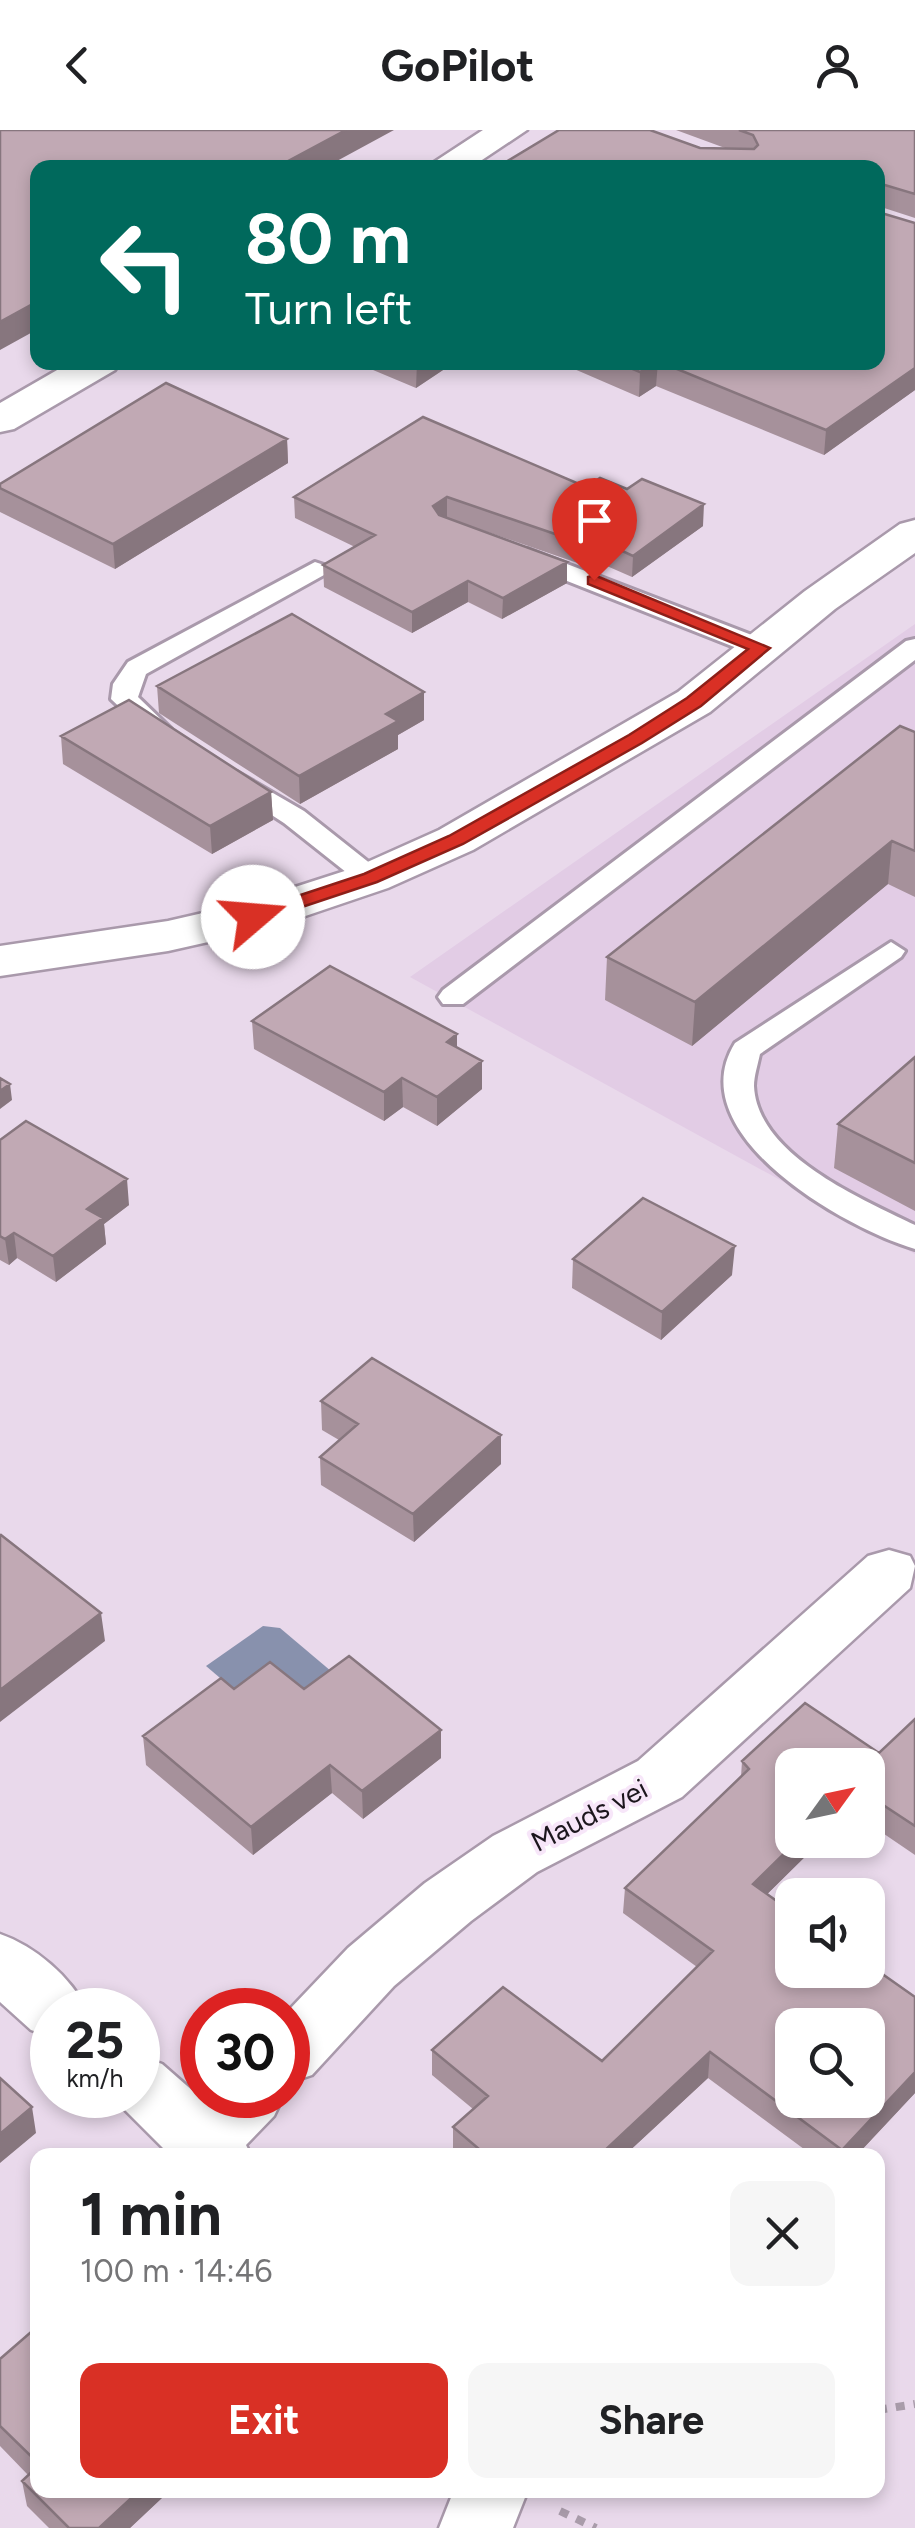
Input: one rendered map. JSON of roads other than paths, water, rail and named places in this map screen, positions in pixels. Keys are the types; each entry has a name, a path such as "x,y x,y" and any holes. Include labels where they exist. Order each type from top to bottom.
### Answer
{"street":[{"path":"458,160 509,130"},
{"path":"0,420 87,370"},
{"path":"0,961 185,932 253,917 370,878 456,840 694,702 915,533"},
{"name":"Mauds vei","path":"310,2032 371,1967 448,1902 515,1854 660,1779 889,1572"},
{"path":"0,1962 30,1989"},
{"path":"160,2104 210,2148"},
{"path":"212,2148 233,2118"},
{"path":"476,2528 488,2498"}],"lane":[{"path":"504,548 761,648"},
{"path":"187,748 142,718 124,699 126,684 137,668 316,570"},
{"path":"453,997 915,646"},
{"path":"218,768 294,817 370,878"},
{"path":"890,951 746,1050 738,1068 740,1096 757,1136 804,1182 915,1238"}],"water":[{"path":"263,1626 280,1628 338,1677 304,1702 240,1695 206,1666"}]}
